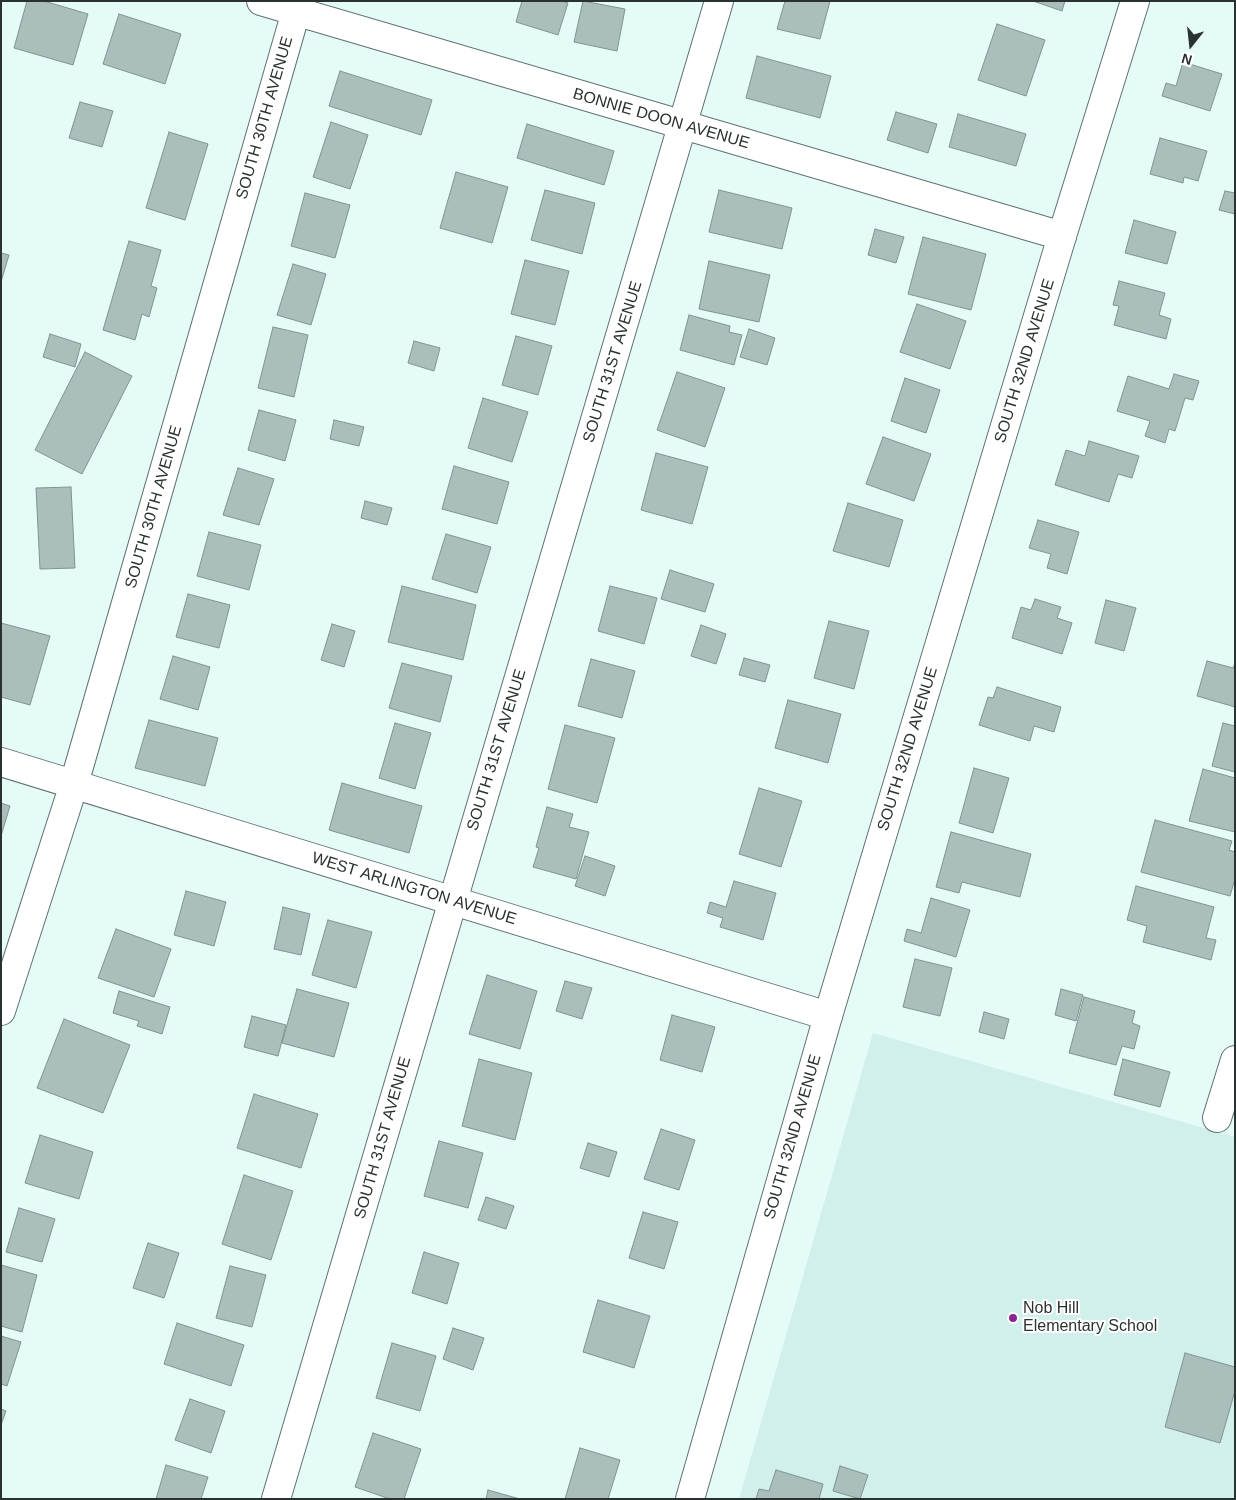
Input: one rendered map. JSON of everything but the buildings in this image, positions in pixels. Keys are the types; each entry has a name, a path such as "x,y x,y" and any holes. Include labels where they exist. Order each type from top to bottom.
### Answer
{"street":[{"name":"BONNIE DOON AVENUE","path":"261,1 298,6 683,126 1062,236"},
{"name":"SOUTH 31ST AVENUE","path":"276,1499 719,1"},
{"name":"SOUTH 32ND AVENUE","path":"690,1499 828,1016 1062,236 1135,1"},
{"name":"SOUTH 30TH AVENUE","path":"1,1011 74,784 298,6"},
{"name":"WEST ARLINGTON AVENUE","path":"1,762 828,1016"},
{"path":"1217,1118 1235,1060"}],"shaded area":[{"name":"Nob Hill Elementary School","path":"873,1033 1235,1137 1235,1499 739,1499"}],"place":[{"name":"Nob Hill Elementary School","path":"1013,1318"}]}
